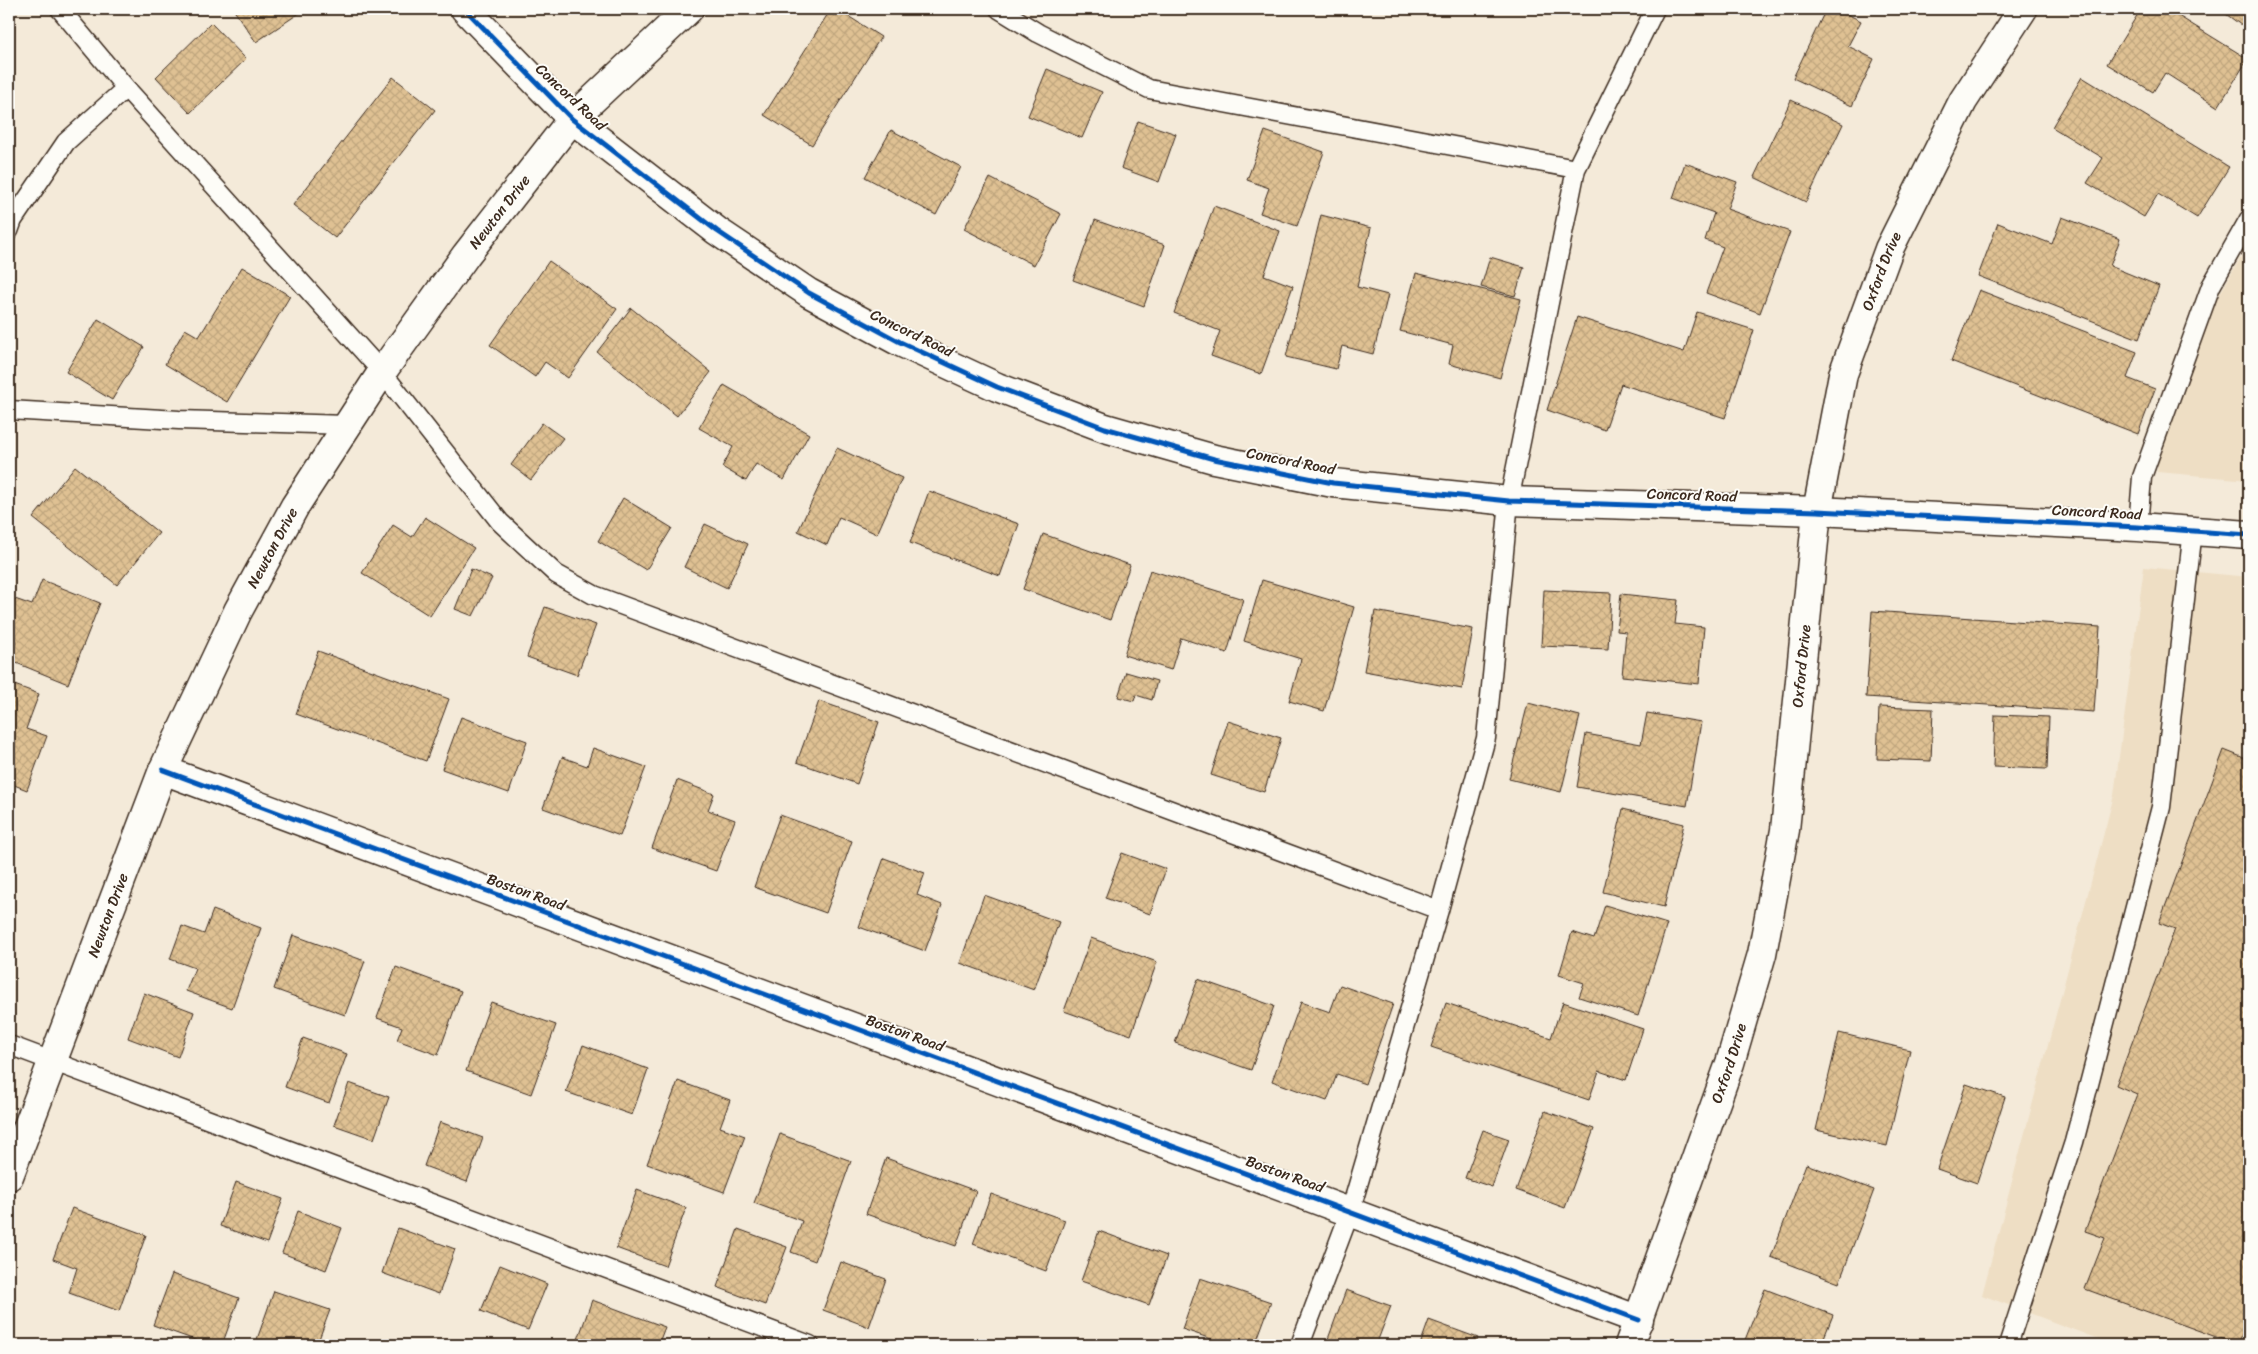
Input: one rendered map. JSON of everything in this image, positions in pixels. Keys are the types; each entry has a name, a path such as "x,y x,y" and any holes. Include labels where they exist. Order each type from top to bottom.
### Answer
{"street":[{"name":"Concord Road","path":"465,9 572,120 717,231 809,293 900,342 997,387 1105,428 1214,459 1333,483 1509,501 1818,512 2138,527 2249,536"},
{"name":"Newton Drive","path":"9,1176 163,770 238,611 295,506 382,372 466,256 572,120 690,9"},
{"name":"Oxford Drive","path":"1629,1345 1730,1064 1762,954 1785,830 1818,512 1843,374 1890,249 1963,101 2023,9"},
{"name":"Boston Road","path":"163,770 1639,1320"}],"lane":[{"path":"60,9 126,88 382,372 500,522 556,574 594,595 1439,910"},
{"path":"999,9 1038,33 1148,89 1576,169"},
{"path":"1300,1345 1350,1212 1439,910 1486,738 1509,501 1576,169 1655,9"},
{"path":"9,231 13,220 66,142 126,88"},
{"path":"2138,527 2142,476 2211,286 2249,219"},
{"path":"9,410 179,420 347,425"},
{"path":"2008,1345 2074,1142 2161,807 2193,530"},
{"path":"9,1045 810,1345"}],"shaded area":[{"path":"2249,243 2249,480 2157,472 2159,452 2210,311"},
{"path":"2144,567 2249,577 2249,1345 2114,1345 1982,1295 2114,795"}],"building":[{"path":"233,9 299,9 301,12 256,42"},
{"path":"831,9 837,9 881,37 812,145 764,115"},
{"path":"1826,9 1837,9 1861,21 1848,46 1874,59 1852,106 1793,78"},
{"path":"2141,9 2167,9 2248,59 2218,107 2165,73 2153,92 2107,64"},
{"path":"2219,9 2249,9 2249,31"},
{"path":"211,23 246,59 190,113 156,77"},
{"path":"1047,69 1102,92 1082,138 1028,116"},
{"path":"393,77 435,110 335,238 293,205"},
{"path":"2082,77 2229,167 2197,218 2158,194 2144,217 2087,183 2103,158 2052,127"},
{"path":"1791,100 1843,124 1806,202 1754,177"},
{"path":"1138,121 1176,134 1159,182 1121,168"},
{"path":"891,130 961,167 936,215 865,177"},
{"path":"1265,131 1324,152 1297,226 1260,213 1269,188 1247,180"},
{"path":"1685,163 1737,182 1727,209 1790,232 1760,313 1706,293 1723,247 1705,240 1714,213 1673,198"},
{"path":"990,178 1061,214 1034,265 964,229"},
{"path":"1214,206 1280,231 1264,275 1293,286 1261,374 1211,356 1220,331 1174,313"},
{"path":"1321,215 1371,228 1357,287 1388,295 1373,354 1342,346 1336,369 1286,357"},
{"path":"2062,217 2120,239 2110,266 2159,286 2139,339 1978,276 1998,223 2052,244"},
{"path":"1095,220 1165,245 1144,306 1073,280"},
{"path":"1490,257 1524,267 1515,296 1481,287"},
{"path":"549,261 617,309 568,378 545,362 535,377 490,345"},
{"path":"242,267 290,296 227,402 165,364 185,329 199,337"},
{"path":"1416,273 1521,299 1500,378 1449,364 1453,345 1400,331"},
{"path":"1979,290 2137,352 2127,378 2155,389 2138,434 1951,361"},
{"path":"631,308 711,372 677,416 597,352"},
{"path":"1697,312 1754,330 1725,418 1621,384 1605,430 1547,410 1577,317 1684,352"},
{"path":"98,319 144,347 112,400 66,372"},
{"path":"724,385 809,434 784,480 756,464 746,481 722,467 733,447 699,428"},
{"path":"542,423 563,438 531,480 511,465"},
{"path":"837,448 902,478 877,534 839,517 827,545 798,531"},
{"path":"75,466 159,533 117,585 33,518"},
{"path":"929,491 1019,524 1000,576 910,543"},
{"path":"623,498 672,528 646,570 598,541"},
{"path":"425,517 474,548 430,616 362,573 393,525 412,537"},
{"path":"705,524 748,544 727,588 684,567"},
{"path":"1043,534 1130,565 1110,620 1023,589"},
{"path":"471,569 492,578 473,616 455,609"},
{"path":"1150,570 1243,599 1227,653 1181,638 1171,670 1124,655"},
{"path":"42,580 100,603 68,684 9,660 16,641 9,639 9,607 12,598 32,605"},
{"path":"1262,580 1354,607 1324,711 1289,701 1301,659 1244,641"},
{"path":"1544,590 1611,593 1608,649 1541,646"},
{"path":"1621,594 1678,600 1675,624 1704,627 1699,684 1622,676 1626,632 1617,631"},
{"path":"545,607 596,625 577,675 527,657"},
{"path":"1375,611 1473,629 1462,689 1364,671"},
{"path":"1872,611 2100,627 2094,712 1866,697"},
{"path":"318,651 449,699 426,761 296,714"},
{"path":"1126,672 1157,681 1152,700 1136,695 1134,701 1118,697"},
{"path":"9,683 39,694 26,729 47,736 27,790 9,783"},
{"path":"819,701 879,722 857,784 797,762"},
{"path":"1528,703 1580,716 1561,792 1509,779"},
{"path":"1879,707 1933,709 1931,761 1877,759"},
{"path":"1647,713 1701,722 1687,806 1577,787 1586,734 1641,744"},
{"path":"1995,715 2049,717 2047,769 1993,767"},
{"path":"461,717 527,741 509,793 442,769"},
{"path":"1228,721 1281,738 1264,792 1211,775"},
{"path":"593,748 646,767 620,836 543,808 562,757 587,766"},
{"path":"2224,750 2249,760 2249,1315 2238,1345 2085,1289 2105,1238 2085,1231 2137,1094 2116,1085 2175,929 2159,923"},
{"path":"677,780 714,794 708,810 735,820 716,871 652,848"},
{"path":"1623,809 1684,824 1664,907 1603,892"},
{"path":"780,815 852,841 826,913 754,887"},
{"path":"1122,853 1166,869 1150,914 1105,898"},
{"path":"884,858 925,873 917,895 942,905 925,951 859,927"},
{"path":"984,895 1059,922 1034,990 960,963"},
{"path":"1605,905 1667,924 1638,1016 1579,997 1584,983 1559,975 1572,932 1594,939"},
{"path":"213,910 261,928 232,1008 186,991 195,968 170,959 182,926 204,934"},
{"path":"293,935 365,961 345,1015 274,989"},
{"path":"1091,938 1157,962 1131,1035 1064,1011"},
{"path":"396,967 461,991 438,1055 397,1040 402,1027 377,1018"},
{"path":"1198,979 1274,1006 1251,1070 1175,1043"},
{"path":"1340,985 1393,1004 1365,1084 1337,1074 1327,1101 1272,1081 1301,1002 1330,1012"},
{"path":"144,993 194,1012 178,1057 128,1038"},
{"path":"491,1002 556,1025 531,1094 466,1071"},
{"path":"1563,1002 1643,1029 1626,1080 1599,1071 1589,1100 1431,1047 1446,1003 1551,1038"},
{"path":"1839,1033 1910,1050 1887,1146 1816,1130"},
{"path":"303,1038 347,1054 329,1103 285,1087"},
{"path":"583,1045 648,1069 632,1115 566,1092"},
{"path":"678,1081 730,1100 720,1127 745,1136 724,1192 647,1164"},
{"path":"349,1083 389,1097 374,1139 334,1125"},
{"path":"1966,1084 2005,1097 1977,1183 1937,1169"},
{"path":"1545,1111 1594,1129 1565,1208 1516,1190"},
{"path":"440,1122 483,1138 467,1182 424,1166"},
{"path":"1483,1130 1509,1139 1492,1187 1465,1178"},
{"path":"780,1134 851,1161 815,1261 791,1252 802,1221 754,1203"},
{"path":"886,1158 976,1191 956,1246 866,1214"},
{"path":"1806,1164 1874,1190 1839,1283 1771,1257"},
{"path":"236,1182 283,1199 267,1243 220,1226"},
{"path":"637,1190 686,1208 665,1266 616,1248"},
{"path":"991,1194 1065,1220 1046,1271 973,1244"},
{"path":"72,1208 146,1235 119,1311 69,1293 77,1268 53,1259"},
{"path":"298,1211 342,1228 326,1270 282,1253"},
{"path":"398,1228 455,1249 439,1294 382,1273"},
{"path":"738,1229 787,1247 765,1305 717,1287"},
{"path":"1099,1231 1167,1256 1149,1305 1081,1281"},
{"path":"841,1262 886,1279 869,1327 823,1310"},
{"path":"500,1265 547,1284 528,1330 481,1311"},
{"path":"172,1274 239,1298 222,1345 209,1345 153,1325"},
{"path":"1200,1278 1271,1302 1255,1345 1229,1345 1182,1329"},
{"path":"1765,1289 1833,1315 1821,1345 1743,1345"},
{"path":"1346,1290 1391,1306 1376,1345 1347,1345 1328,1339"},
{"path":"274,1291 330,1310 319,1339 336,1345 255,1345"},
{"path":"592,1300 665,1327 658,1345 576,1345"},
{"path":"1429,1320 1478,1338 1475,1345 1420,1345"},
{"path":"364,1341 377,1345 363,1345"}],"cycle path":[{"path":"465,9 572,119 717,231 809,293 900,342 997,387 1105,428 1214,459 1333,483 1509,501 1817,511 2138,527 2249,535"},
{"path":"163,770 1639,1320"}]}
